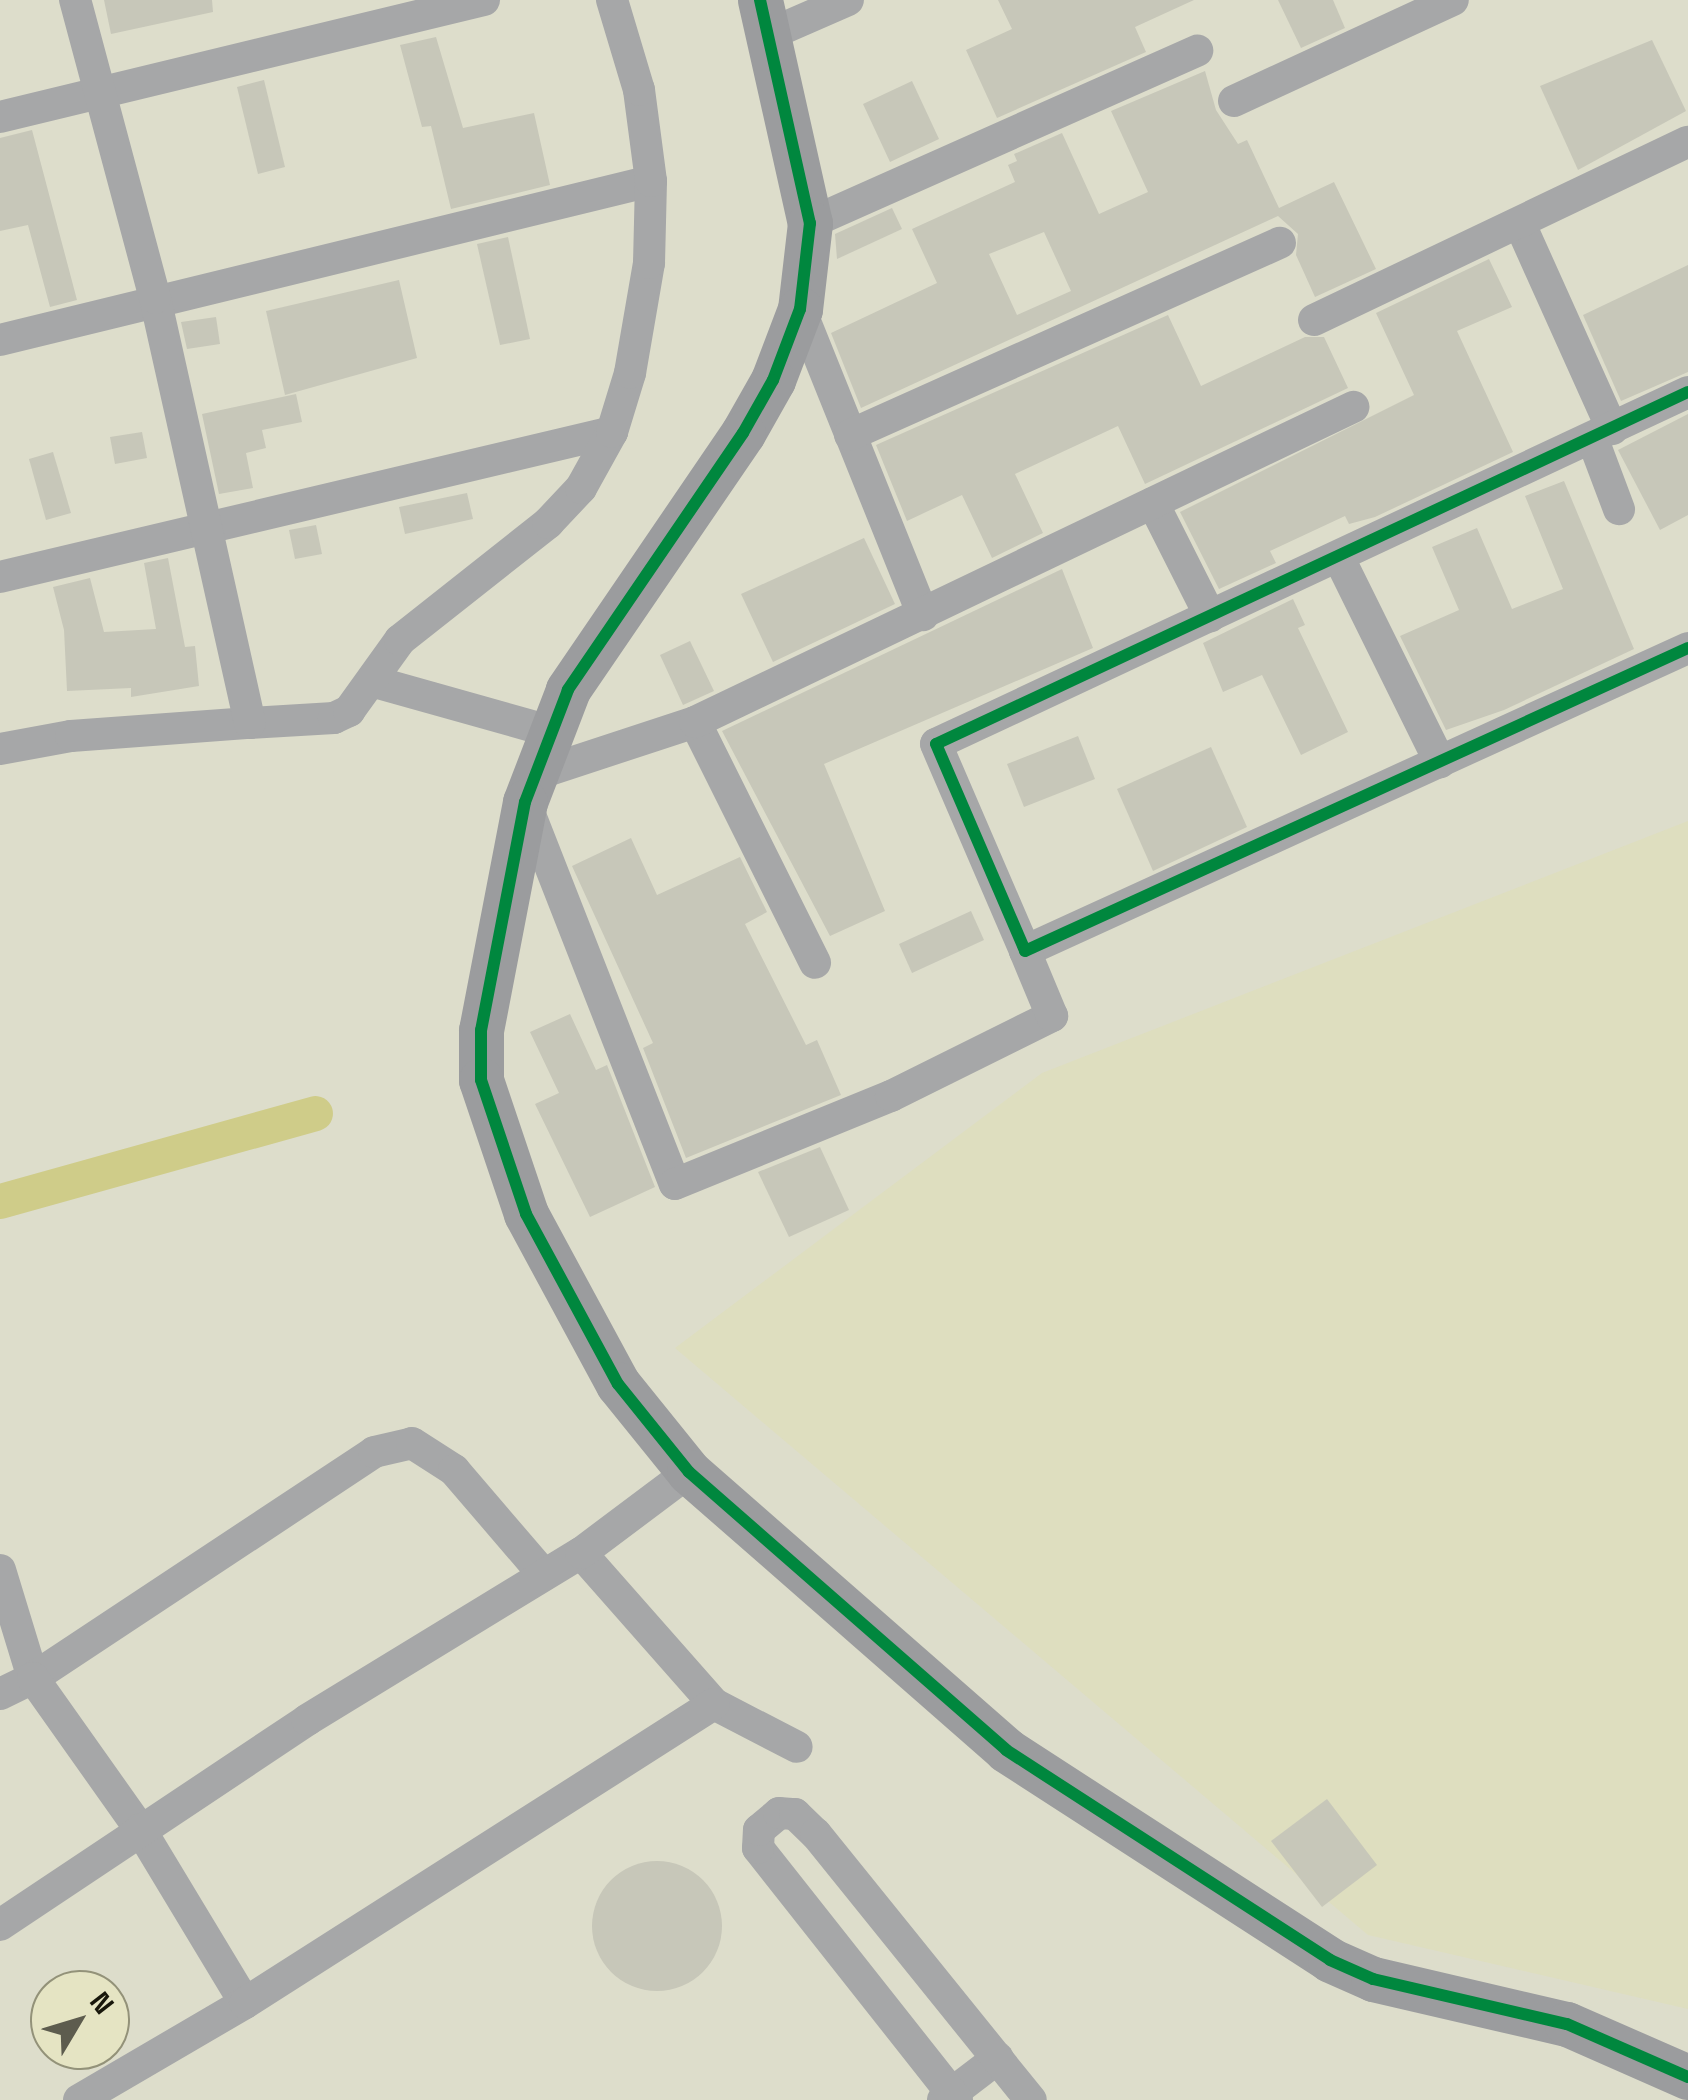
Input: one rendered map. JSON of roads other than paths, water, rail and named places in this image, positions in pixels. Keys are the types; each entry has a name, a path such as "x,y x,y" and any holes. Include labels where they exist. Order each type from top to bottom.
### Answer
{"street":[{"path":"75,0 155,298 250,723"},
{"path":"0,117 484,0"},
{"path":"0,749 71,736 334,718 386,685 400,640 424,617 570,500 612,432 630,374 650,263 651,180 639,90 612,0"},
{"path":"848,0 765,17 810,223 800,309 773,380 743,433 629,591 549,732 530,788 481,1030 486,1096 526,1214 558,1281 674,1484 1006,1750 1288,1936 1373,1979 1566,2024 1688,2076"},
{"path":"1234,101 1453,0"},
{"path":"810,223 1197,51"},
{"path":"1314,320 1688,142"},
{"path":"0,340 155,298 651,180"},
{"path":"1520,224 1602,435 1619,509"},
{"path":"850,435 1280,243"},
{"path":"800,309 923,615"},
{"path":"530,788 675,1184 890,1096 1052,1016 936,744 1688,392"},
{"path":"530,788 695,722 1353,408"},
{"path":"0,577 612,432"},
{"path":"1152,503 1210,616"},
{"path":"1339,558 1440,762"},
{"path":"1024,951 1688,648"},
{"path":"386,685 549,732"},
{"path":"695,722 815,963"},
{"path":"0,1694 34,1678 394,1446 412,1443 440,1456 544,1575"},
{"path":"0,1925 140,1828 588,1548 674,1484"},
{"path":"588,1548 714,1704 797,1747"},
{"path":"0,1570 34,1678 140,1828 245,2003"},
{"path":"79,2100 245,2003 714,1704"},
{"path":"998,2058 951,2098 758,1848 759,1830 779,1813 796,1814 816,1834 998,2058 1022,2097"}],"waterway":[{"path":"0,1201 315,1113"}]}
